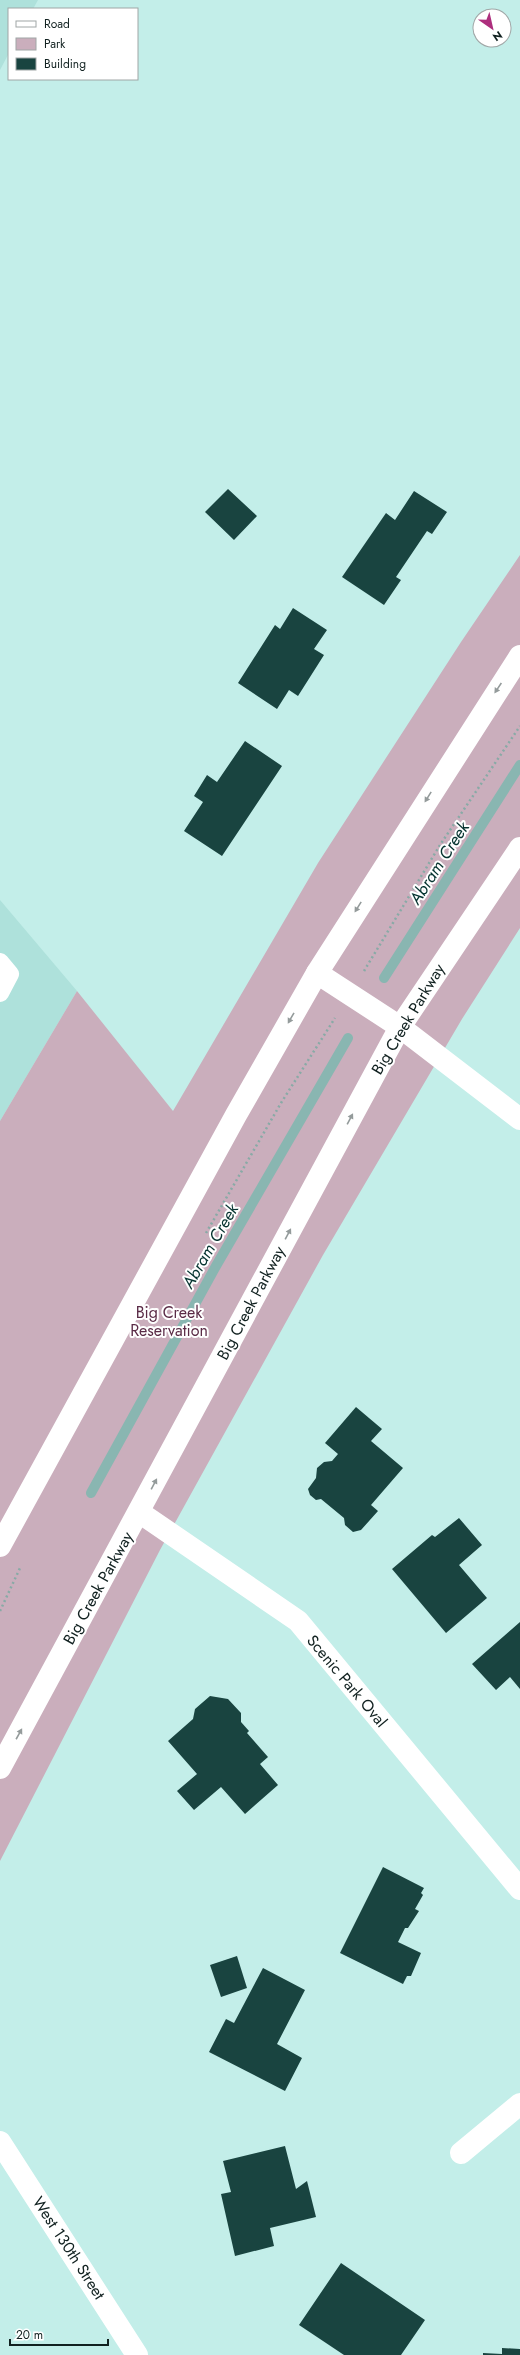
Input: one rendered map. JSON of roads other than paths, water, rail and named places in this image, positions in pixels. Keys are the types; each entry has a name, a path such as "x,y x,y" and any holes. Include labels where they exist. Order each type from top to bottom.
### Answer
{"street":[{"path":"0,1546 316,972 520,656"},
{"name":"Big Creek Parkway","path":"0,1768 400,1026 520,848"},
{"path":"316,972 400,1026 520,1119"},
{"name":"Scenic Park Oval","path":"139,1512 298,1621 520,1889"},
{"path":"461,2153 520,2104"},
{"name":"West 130th Street","path":"0,2142 137,2355"}],"lane":[{"path":"0,962 10,974 0,993"}],"waterway":[{"name":"Abram Creek","path":"384,978 520,765"},
{"name":"Abram Creek","path":"91,1493 216,1266 348,1038"}],"park label":[{"name":"Big Creek Reservation","path":"169,1321"}]}
